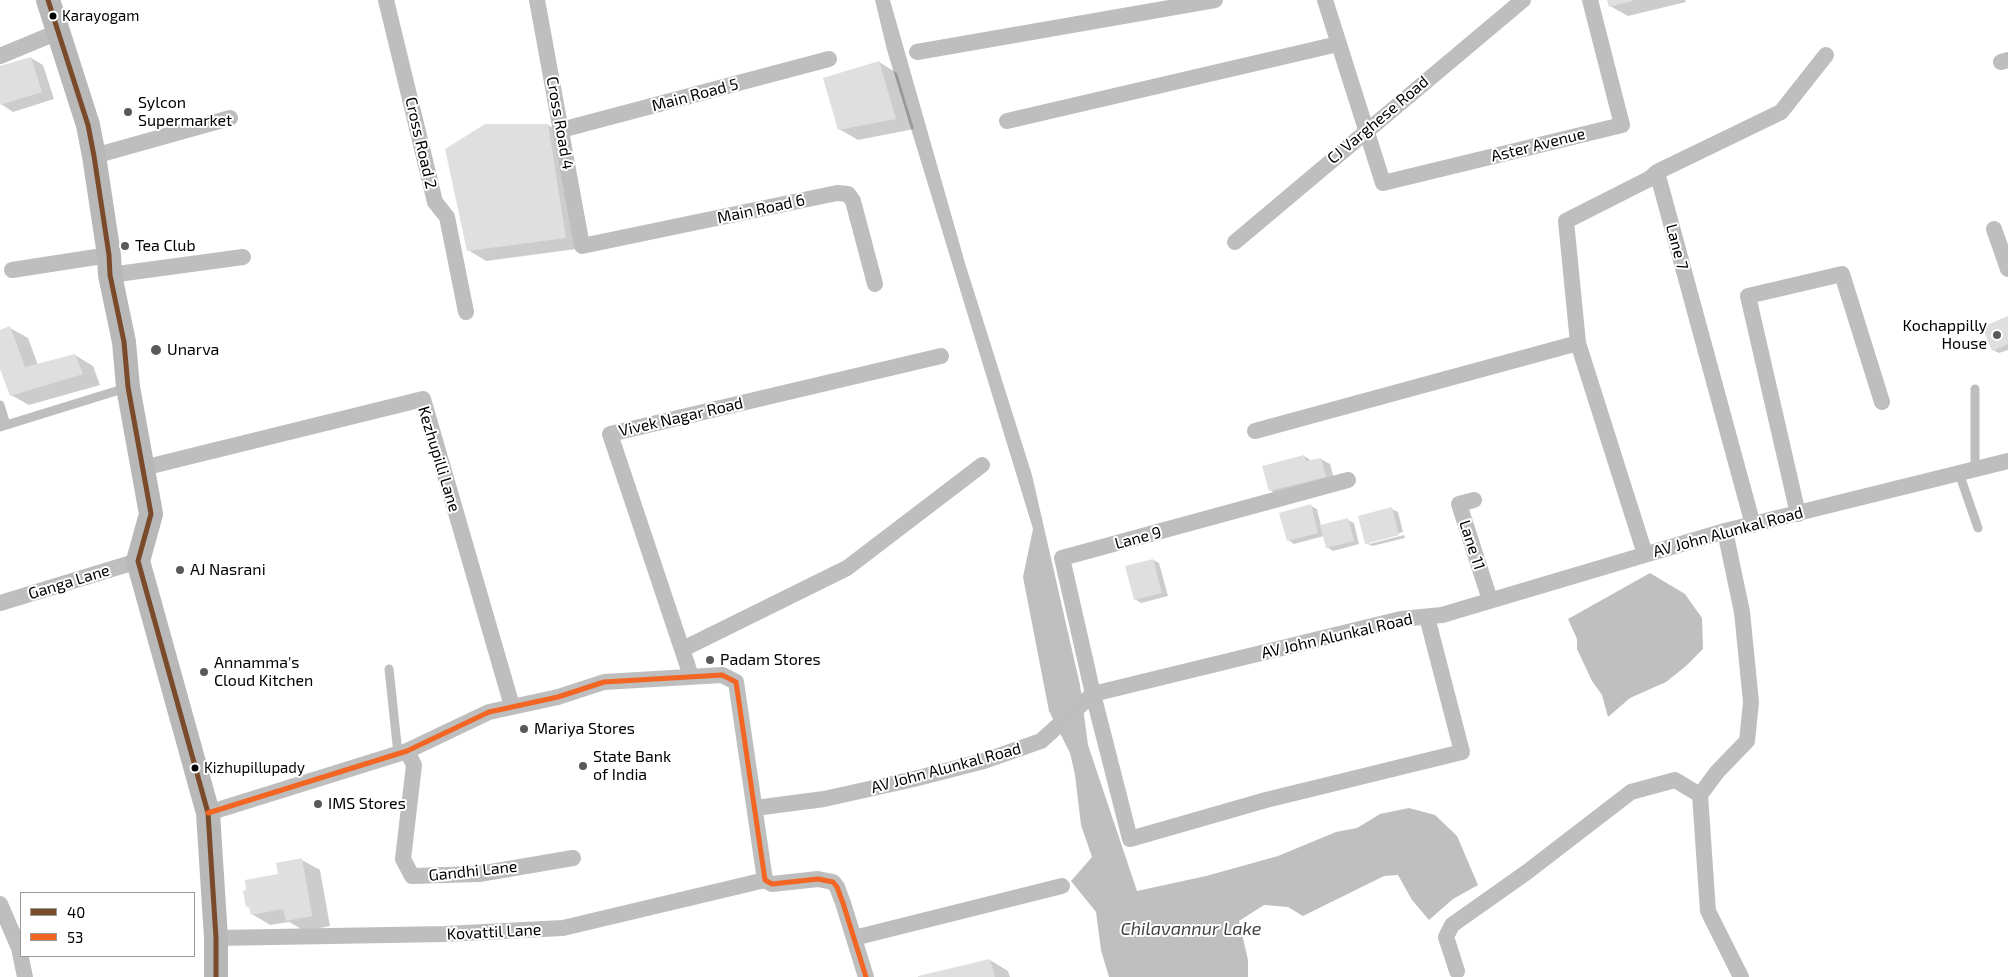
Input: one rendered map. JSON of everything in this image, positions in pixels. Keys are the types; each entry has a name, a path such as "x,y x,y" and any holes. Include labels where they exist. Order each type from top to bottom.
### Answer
{"street":[{"path":"48,0 88,125 124,342 128,387 150,514 138,561 208,813 216,938 216,977"},
{"name":"Cross Road 2","path":"386,0 435,202 447,217 466,312"},
{"name":"Cross Road 4","path":"537,0 582,246"},
{"path":"917,52 1215,0"},
{"path":"1325,0 1367,130"},
{"name":"CJ Varghese Road","path":"1235,242 1523,0"},
{"name":"Aster Avenue","path":"1367,130 1383,183 1622,125 1590,0"},
{"path":"0,56 58,32"},
{"path":"1007,121 1338,44"},
{"path":"1578,343 1566,221 1649,178 1656,172 1781,112 1826,55"},
{"name":"Main Road 5","path":"561,130 829,59"},
{"path":"94,156 230,118"},
{"name":"Lane 7","path":"1656,172 1753,525"},
{"name":"Main Road 6","path":"582,246 837,193 848,194 853,201 875,284"},
{"path":"1994,229 2008,269"},
{"path":"12,270 243,257"},
{"path":"1798,514 1748,296 1842,274 1882,402"},
{"path":"1570,313 1645,554"},
{"path":"1255,431 1578,343"},
{"name":"Vivek Nagar Road","path":"691,676 610,434 942,356"},
{"name":"Kezhupilli Lane","path":"143,468 423,399 512,706"},
{"name":"AV John Alunkal Road","path":"755,808 824,799 984,761 1041,741 1092,694 1402,619 1442,615 1725,532 2008,461"},
{"path":"683,649 847,568 982,465"},
{"name":"Lane 9","path":"1092,694 1062,558 1348,480"},
{"name":"Lane 11","path":"1474,500 1459,504 1490,600"},
{"path":"1725,532 1742,612 1751,702 1747,742 1717,772 1700,795 1708,911 1741,977"},
{"name":"Ganga Lane","path":"0,603 138,561"},
{"path":"1092,694 1130,839 1266,800 1462,752 1427,616"},
{"path":"208,813 402,752 489,712 558,697 604,682 722,675 736,682 766,880"},
{"name":"Gandhi Lane","path":"402,752 414,764 403,859 412,876 479,874 573,858"},
{"path":"1457,971 1446,937 1452,925 1526,872 1631,792 1675,780 1700,795"},
{"name":"Kovattil Lane","path":"216,938 445,934 563,928 766,880 772,884 818,879 833,882 837,887 854,938"},
{"path":"866,977 854,938 1062,886"},
{"path":"0,904 20,954"},
{"path":"21,957 24,977"}],"lane":[{"path":"0,405 3,426 128,387"},
{"path":"1975,389 1975,469"},
{"path":"1959,473 1978,528"},
{"path":"389,668 402,752"}],"water":[{"name":"Chilavannur Lake","path":"875,0 890,0 965,263 1032,475 1080,685 1088,745 1137,891 1206,876 1278,856 1336,832 1357,828 1380,814 1409,808 1435,815 1457,836 1478,885 1453,899 1429,920 1412,900 1398,875 1384,876 1303,916 1288,907 1264,905 1239,921 1248,960 1248,977 1109,977 1101,950 1096,912 1071,881 1092,857 1081,825 1075,775 1070,753 1049,711 1023,577 1033,529 887,50"},
{"path":"1650,573 1685,594 1702,618 1703,649 1666,682 1630,698 1608,717 1602,695 1592,681 1577,649 1577,639 1568,619"}],"building":[{"path":"1607,0 1632,0 1633,1 1609,7"},
{"path":"31,57 42,92 0,105 0,66"},
{"path":"879,61 896,119 838,130 823,78"},
{"path":"485,124 548,124 566,238 467,251 445,149"},
{"name":"Kochappilly House","path":"2008,316 2008,344 1992,351 1982,327"},
{"path":"10,326 25,367 75,354 83,374 10,396 0,369 0,330"},
{"path":"1304,455 1306,461 1321,458 1326,477 1269,491 1262,466"},
{"path":"1311,504 1318,533 1287,541 1279,513"},
{"path":"1392,507 1399,535 1365,544 1358,516"},
{"path":"1348,518 1354,541 1326,548 1320,525"},
{"path":"1153,559 1162,593 1134,600 1125,566"},
{"path":"302,858 312,916 286,921 283,909 251,915 249,907 246,907 243,891 246,890 245,880 278,874 276,863"},
{"path":"990,959 995,977 918,977 918,976"}],"transit line":[{"name":"40","path":"48,0 88,125 109,255 110,275 124,342 128,387 151,514 138,561 208,813 216,938 216,977"},
{"name":"53","path":"208,813 407,751 489,712 558,697 604,682 722,675 736,682 765,880 772,884 818,879 833,882 843,903 866,977"}],"place":[{"name":"Karayogam","path":"53,16"},
{"name":"Sylcon Supermarket","path":"128,112"},
{"name":"Tea Club","path":"125,246"},
{"name":"Kochappilly House","path":"1997,335"},
{"name":"Unarva","path":"156,350"},
{"name":"AJ Nasrani","path":"180,570"},
{"name":"Padam Stores","path":"710,660"},
{"name":"Annamma's Cloud Kitchen","path":"204,672"},
{"name":"Mariya Stores","path":"524,729"},
{"name":"State Bank of India","path":"583,766"},
{"name":"Kizhupillupady","path":"195,768"},
{"name":"IMS Stores","path":"318,804"}]}
